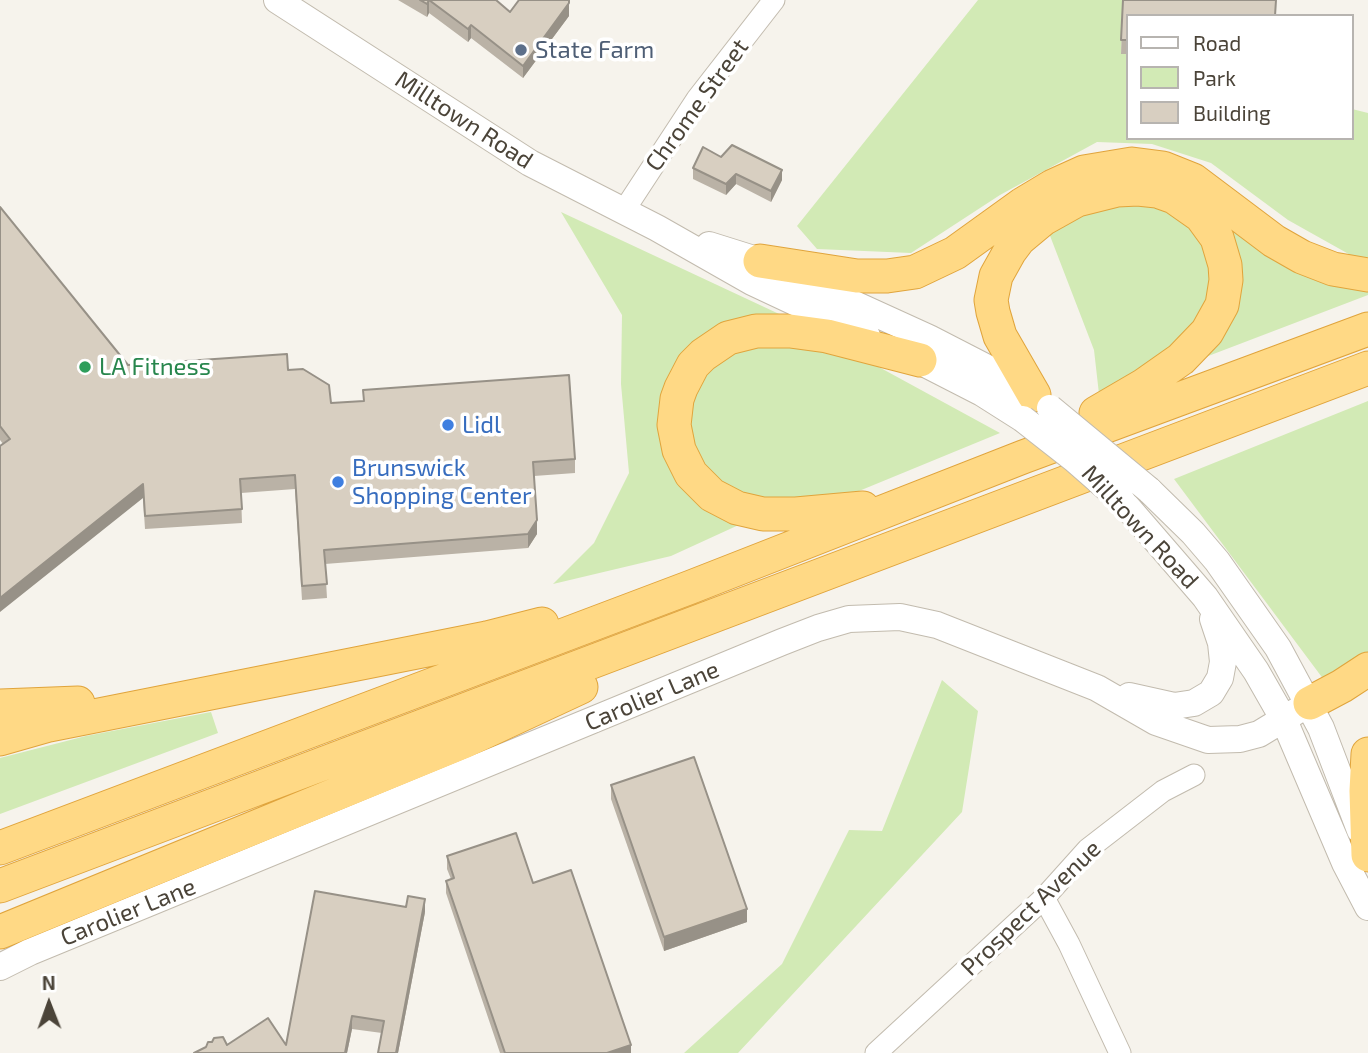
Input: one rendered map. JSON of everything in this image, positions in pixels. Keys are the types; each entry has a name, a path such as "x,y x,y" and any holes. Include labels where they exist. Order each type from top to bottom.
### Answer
{"highway":[{"path":"760,261 857,276 915,272 955,253 1053,186 1084,172 1132,164 1163,168 1193,180 1274,241 1303,257 1333,269 1368,275"},
{"path":"1023,457 1164,372 1198,344 1207,332 1222,305 1226,265 1217,238 1201,216 1174,197 1157,191 1118,190 1077,200 1043,219 1018,239 996,276 991,300 1000,336 1036,407"},
{"path":"0,848 691,587 1023,457 1368,329"},
{"path":"901,505 779,514 750,512 737,508 712,495 691,474 679,450 674,412 681,388 693,365 716,345 743,334 772,330 809,333 920,360"},
{"path":"0,887 1368,368"},
{"path":"0,932 463,742 800,583"},
{"path":"0,739 49,725 486,638 691,587"},
{"path":"1297,712 1368,669"},
{"path":"0,706 192,696"},
{"path":"1368,754 1368,855"}],"street":[{"name":"Milltown Road","path":"277,0 530,163 657,228 752,282 920,360 982,393 1036,407 1074,459 1122,501 1206,597 1241,647 1297,712 1350,799 1368,855"},
{"name":"Chrome Street","path":"623,212 697,99 774,0"},
{"name":"Milltown Road","path":"657,228 760,261 954,350 1149,490 1193,533 1238,589 1278,648 1345,863 1368,907"},
{"path":"1097,688 1174,706 1194,703 1211,693 1222,671 1223,653 1206,597"},
{"name":"Carolier Lane","path":"0,967 42,947 782,642 833,624 883,616 937,625 1097,688 1156,722 1208,740 1250,737 1297,712"},
{"name":"Prospect Avenue","path":"876,1053 1044,898 1088,849 1163,791 1194,775"},
{"path":"1044,898 1069,944 1120,1053"}],"green space":[{"path":"978,0 1124,0 1121,53 1126,54 1126,140 1354,140 1354,110 1368,113 1368,257 1354,257 1288,220 1211,163 1152,144 1097,142 1000,195 911,253 817,249 797,226"},
{"path":"1147,200 1188,220 1210,255 1214,291 1196,328 1156,365 1099,394 1094,350 1047,228 1097,203"},
{"path":"1213,209 1368,286 1368,295 1203,358 1233,306 1240,258"},
{"path":"561,212 792,320 716,326 672,368 660,443 698,502 743,523 671,556 553,584 594,543 629,473 621,384 622,315"},
{"path":"796,342 866,360 1000,433 859,491 783,504 727,493 692,455 687,410 697,378 730,352"},
{"path":"1368,401 1368,655 1324,680 1174,479"},
{"path":"942,680 978,711 962,812 738,1053 684,1053 782,964 849,830 882,831"},
{"path":"211,712 218,733 0,814 0,758 86,736"}],"building":[{"path":"429,0 496,0 510,12 519,0 569,0 569,3 523,66 471,25 468,29"},
{"path":"1123,0 1276,0 1275,14 1126,14 1126,40 1121,40"},
{"path":"732,145 782,170 771,191 736,174 726,184 693,168 703,147 721,157"},
{"path":"0,207 128,365 287,354 288,370 303,369 329,385 331,403 364,401 363,390 569,375 575,459 533,462 537,520 528,534 324,550 327,584 302,586 295,475 240,479 242,509 145,516 143,484 0,598 0,446 10,439 0,426"},
{"path":"694,757 747,909 664,937 611,785"},
{"path":"516,833 533,883 571,870 631,1045 607,1053 505,1053 446,881 454,878 447,856"},
{"path":"315,891 406,907 408,896 425,899 396,1053 378,1053 384,1021 352,1016 345,1053 194,1053 206,1047 214,1038 223,1037 227,1045 268,1018 286,1045"}],"place":[{"name":"State Farm","path":"521,50"},
{"name":"LA Fitness","path":"85,367"},
{"name":"Lidl","path":"448,425"},
{"name":"Brunswick Shopping Center","path":"338,482"}]}
